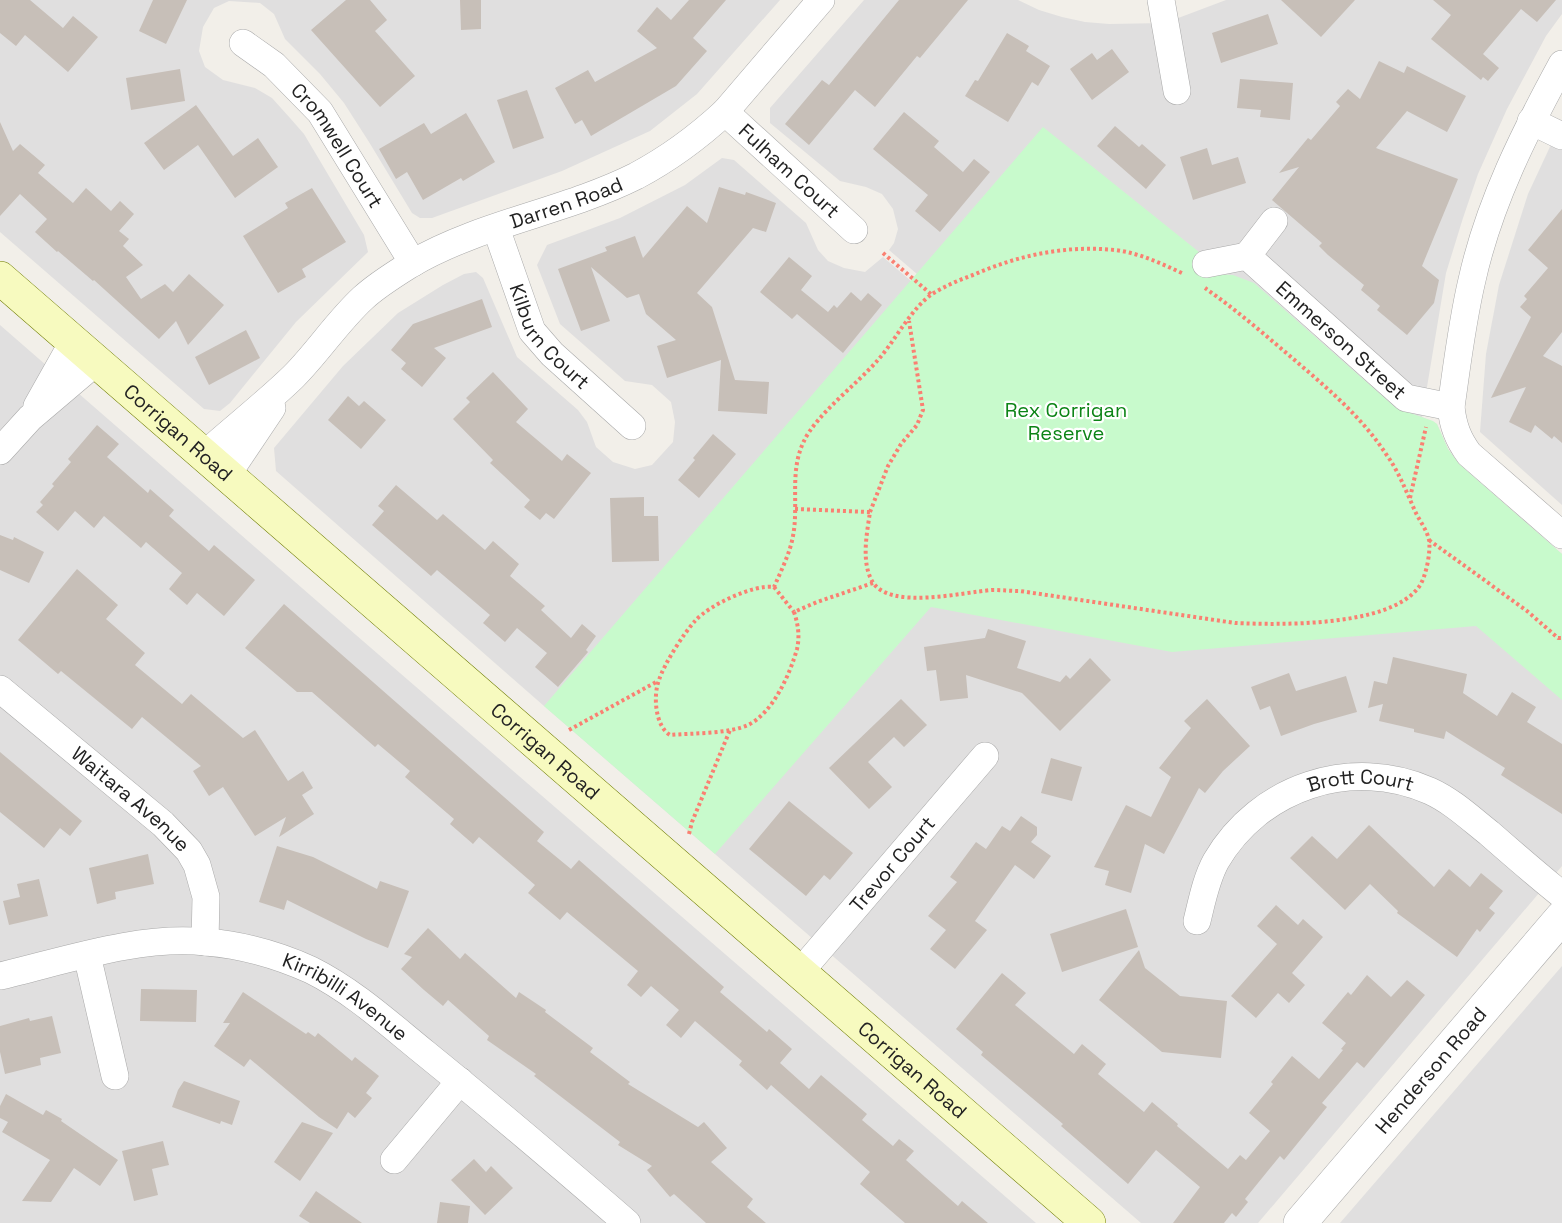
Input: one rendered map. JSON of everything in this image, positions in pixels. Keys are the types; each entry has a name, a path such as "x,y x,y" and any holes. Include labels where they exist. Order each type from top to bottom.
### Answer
{"main road":[{"name":"Corrigan Road","path":"0,278 1089,1223"}],"street":[{"name":"Darren Road","path":"215,465 363,298 413,263 461,240 592,194 636,176 674,153 725,112 821,0"},
{"path":"1161,0 1177,91"},
{"name":"Cromwell Court","path":"243,43 274,65 320,112 413,263"},
{"path":"1562,64 1531,121 1502,184 1472,279 1441,405 1453,424 1460,442 1469,454 1562,535"},
{"name":"Fulham Court","path":"725,112 854,230"},
{"path":"1531,121 1562,136"},
{"path":"1196,274 1247,256 1274,221"},
{"name":"Kilburn Court","path":"496,228 532,331 552,354 632,426"},
{"name":"Emmerson Street","path":"1247,256 1406,398 1441,405"},
{"path":"0,451 85,352"},
{"name":"Waitara Avenue","path":"0,688 163,824 183,844 197,866 202,879 206,897 205,942"},
{"name":"Trevor Court","path":"800,972 985,756"},
{"name":"Brott Court","path":"1197,921 1215,862 1230,840 1247,822 1264,807 1286,794 1313,782 1335,777 1379,777 1430,791 1467,815 1562,895"},
{"name":"Henderson Road","path":"1300,1223 1562,917"},
{"name":"Kirribilli Avenue","path":"0,976 87,955 172,941 205,942 255,950 311,970 361,1001 627,1223"},
{"path":"87,955 115,1076"},
{"path":"394,1160 460,1082"}],"path":[{"path":"774,587 793,536 797,459 803,442 812,428 878,360 920,305 948,285 996,265 1033,254 1074,249 1116,250 1196,274 1221,300 1329,389 1358,418 1386,452 1402,479 1429,540 1527,611 1561,639"},
{"path":"883,253 932,295"},
{"path":"909,320 923,410 917,425 901,444 888,466 870,512 866,540 868,569 873,582 880,589 898,597 914,599 993,590 1020,591 1235,623 1319,621 1364,615 1390,608 1408,597 1419,587 1426,571 1429,540"},
{"path":"1409,499 1441,405"},
{"path":"795,508 870,512"},
{"path":"794,612 873,582"},
{"path":"767,586 774,587 794,612 798,626 797,648 778,692 760,716 748,725 730,730 670,735 665,732 656,714 658,681 696,620 706,611 728,599 767,586"},
{"path":"569,730 658,681"},
{"path":"689,834 730,730"}],"shaded area":[{"path":"0,0 780,0 697,94 650,131 562,171 432,218 420,218 412,213 344,103 320,74 285,39 274,14 260,3 229,1 214,8 203,27 199,51 205,67 223,80 255,88 272,98 290,118 304,134 364,235 368,252 296,322 230,403 220,411 204,409 0,232"},
{"path":"864,0 1018,0 1062,17 1109,24 1165,23 1226,0 1562,0 1562,14 1546,36 1507,109 1478,174 1463,218 1446,273 1422,417 1437,424 1448,449 1459,464 1562,554 1562,866 1258,1223 1141,1223 276,471 274,448 343,366 398,313 443,285 464,274 476,272 483,278 517,357 578,410 587,422 596,447 613,462 635,469 652,465 673,442 675,422 671,402 652,385 625,381 560,324 537,265 547,245 620,218 685,185 722,158 734,160 806,223 818,250 828,261 844,268 865,272 883,257 911,281 917,274 889,250 894,243 898,229 893,209 882,194 866,187 840,181 770,123 770,108"},
{"path":"1562,121 1562,505 1480,432 1486,354 1499,285 1528,194"},
{"path":"0,325 356,635 1036,1223 0,1223"},
{"path":"1562,966 1562,1223 1340,1223"}],"green space":[{"name":"Rex Corrigan Reserve","path":"1043,127 1199,252 1211,274 1233,275 1254,283 1396,408 1437,424 1448,449 1459,464 1562,554 1562,700 1476,626 1172,652 931,607 715,854 544,706"}],"building":[{"path":"0,0 30,0 63,28 73,16 98,37 68,72 25,35 16,46 0,33"},
{"path":"153,0 187,0 166,44 139,31"},
{"path":"346,0 370,0 387,20 375,31 415,76 380,107 311,30"},
{"path":"460,0 481,0 481,29 461,30"},
{"path":"689,0 726,0 693,38 707,51 676,86 591,136 582,120 575,124 555,88 588,70 595,82 657,48 637,31 657,7 671,20"},
{"path":"899,0 968,0 920,58 917,56 875,107 855,90 809,145 785,124 822,80 829,85"},
{"path":"1281,0 1355,0 1321,37"},
{"path":"1433,0 1556,0 1537,22 1521,9 1483,54 1499,68 1488,81 1483,77 1481,80 1431,39 1451,15"},
{"path":"1268,14 1278,44 1221,63 1212,33"},
{"path":"1007,33 1029,46 1026,51 1050,66 1038,86 1032,82 1008,122 965,96 975,80 978,81"},
{"path":"1112,49 1129,72 1092,100 1070,69 1092,53 1097,60"},
{"path":"1379,61 1404,73 1407,66 1466,96 1447,132 1407,111 1376,148 1458,179 1422,266 1439,280 1434,303 1407,335 1377,310 1380,306 1361,290 1364,285 1319,246 1322,243 1272,200 1299,167 1279,173 1308,138 1311,140 1340,106 1336,102 1348,89 1360,99"},
{"path":"180,69 185,101 131,110 126,78"},
{"path":"1240,79 1293,83 1290,120 1260,117 1261,110 1237,108"},
{"path":"527,90 544,138 513,149 497,100"},
{"path":"196,105 233,156 258,138 278,167 235,198 198,145 164,170 144,143"},
{"path":"904,112 939,141 934,147 963,172 974,159 990,172 940,232 915,211 928,195 873,149"},
{"path":"466,113 495,162 463,181 461,178 423,200 407,172 396,179 379,149 424,123 431,134"},
{"path":"0,122 13,151 20,144 45,165 38,173 73,203 86,188 111,211 120,201 134,214 119,231 129,239 123,246 143,265 126,277 141,299 165,284 173,292 189,274 224,305 188,345 176,321 159,339 94,280 57,252 35,232 47,219 20,194 0,216"},
{"path":"1115,126 1139,147 1142,144 1166,165 1146,189 1097,146"},
{"path":"1207,148 1212,165 1238,157 1246,183 1193,200 1180,157"},
{"path":"719,187 745,195 746,192 776,203 766,232 753,228 697,293 712,307 735,380 769,382 767,414 718,411 721,360 667,378 657,346 676,340 646,314 639,294 627,298 591,267 610,321 581,331 558,269 607,251 605,247 635,236 643,258 687,206 707,223"},
{"path":"312,188 346,242 302,269 306,277 278,293 243,236 288,208 285,203"},
{"path":"1562,209 1562,332 1543,356 1562,366 1562,443 1554,436 1552,439 1535,425 1531,433 1509,422 1526,387 1491,398 1531,317 1520,307 1527,299 1524,296 1548,268 1528,250"},
{"path":"789,257 812,276 801,290 828,312 834,305 837,308 851,292 861,301 868,293 882,305 843,353 797,314 792,319 760,292"},
{"path":"482,299 492,327 434,348 446,358 422,387 401,369 406,363 391,350 413,324"},
{"path":"246,330 260,358 209,385 195,357"},
{"path":"493,372 528,409 516,422 562,461 567,454 591,473 554,519 546,513 540,520 524,507 530,500 490,463 493,460 453,419 470,402 466,398"},
{"path":"348,396 359,406 364,401 386,420 361,449 328,420"},
{"path":"97,425 119,444 107,457 148,493 150,489 174,510 169,516 209,551 214,545 255,580 224,616 197,593 187,605 169,589 182,573 146,542 141,548 104,516 94,528 75,511 58,531 36,512 43,505 40,502 54,486 52,484 71,462 68,459"},
{"path":"713,434 736,454 699,498 678,480"},
{"path":"396,485 437,520 443,514 485,550 493,541 519,564 510,576 545,606 541,610 571,638 582,624 596,636 586,650 588,652 558,687 535,667 547,653 517,628 505,642 483,623 490,615 437,570 431,576 372,525 384,511 378,506"},
{"path":"644,497 644,516 658,516 659,561 612,562 610,498"},
{"path":"0,535 13,540 14,537 44,552 29,583 0,570"},
{"path":"77,569 118,605 106,619 145,653 135,665 182,704 191,694 243,738 255,730 288,781 303,771 313,788 302,795 314,814 279,837 286,817 255,836 223,787 209,796 193,771 201,766 142,717 132,729 61,671 58,674 18,640"},
{"path":"284,604 544,832 537,841 571,869 579,860 724,987 720,992 767,1032 769,1029 792,1049 780,1063 809,1089 821,1075 867,1114 862,1120 893,1146 899,1139 914,1151 906,1160 925,1177 958,1206 962,1201 988,1223 905,1223 860,1184 870,1172 771,1085 767,1090 739,1065 742,1061 695,1021 681,1038 666,1025 679,1010 651,986 641,997 627,985 638,971 567,912 560,920 528,893 535,885 479,837 473,844 450,824 454,819 405,777 410,771 378,744 375,747 312,692 297,692 245,648"},
{"path":"988,629 1026,641 1017,668 1060,682 1066,675 1070,679 1090,658 1111,680 1060,731 1022,693 966,675 968,698 940,701 936,670 927,671 924,647 985,638"},
{"path":"1393,657 1467,674 1463,693 1497,716 1512,692 1536,707 1527,722 1562,744 1562,814 1501,775 1505,768 1446,731 1444,739 1379,721 1383,704 1368,708 1374,681 1387,684"},
{"path":"1289,673 1296,691 1346,676 1357,712 1281,736 1270,706 1260,710 1251,687"},
{"path":"901,699 927,725 904,747 894,737 868,762 892,787 869,809 829,768"},
{"path":"1207,699 1250,746 1223,771 1205,793 1199,788 1164,854 1145,844 1131,893 1105,885 1109,871 1094,867 1126,805 1151,817 1171,777 1159,768 1191,728 1184,721"},
{"path":"0,752 82,821 70,836 60,828 44,848 0,812"},
{"path":"1051,758 1082,767 1072,801 1041,793"},
{"path":"789,801 853,853 830,880 824,875 806,896 749,849"},
{"path":"1021,816 1037,827 1037,835 1031,842 1051,856 1034,879 1015,865 975,921 987,930 955,969 930,949 946,930 928,916 957,882 950,877 976,842 986,849 1002,826 1010,831"},
{"path":"1369,825 1434,887 1449,869 1470,887 1481,873 1503,891 1489,908 1495,913 1480,932 1477,929 1457,957 1397,913 1398,911 1370,884 1345,910 1290,858 1312,836 1337,859"},
{"path":"277,846 313,857 377,889 380,881 409,891 388,948 287,900 284,910 259,902"},
{"path":"148,854 154,884 115,892 116,899 97,904 89,868"},
{"path":"39,879 48,916 9,925 3,901 20,897 17,884"},
{"path":"1276,905 1298,925 1303,919 1323,937 1292,973 1305,985 1289,1003 1278,993 1256,1018 1231,996 1277,944 1257,926"},
{"path":"1126,909 1138,947 1062,972 1050,934"},
{"path":"428,928 460,959 465,953 516,998 519,992 546,1010 545,1012 593,1048 590,1052 630,1082 628,1084 698,1127 704,1122 727,1148 711,1162 753,1199 747,1207 766,1223 706,1223 674,1194 670,1197 647,1170 652,1166 618,1145 620,1142 534,1076 536,1074 487,1040 489,1036 448,1000 443,1006 424,990 401,969 412,957 404,954"},
{"path":"1139,950 1145,968 1180,996 1227,1001 1221,1058 1162,1052 1099,1000"},
{"path":"1002,973 1026,993 1015,1005 1074,1054 1082,1044 1106,1064 1098,1074 1144,1112 1152,1102 1228,1169 1240,1155 1246,1160 1270,1131 1249,1113 1292,1056 1319,1079 1343,1050 1341,1049 1346,1043 1322,1023 1348,992 1351,995 1367,975 1391,997 1407,980 1425,995 1364,1068 1357,1062 1322,1103 1327,1107 1284,1160 1280,1156 1245,1199 1248,1202 1236,1217 1232,1213 1224,1223 1173,1223 1200,1187 1156,1150 1128,1184 1061,1126 1063,1124 981,1055 983,1052 956,1029"},
{"path":"141,989 197,990 196,1022 140,1021"},
{"path":"243,992 306,1034 308,1032 315,1037 318,1033 352,1061 355,1057 379,1076 366,1093 372,1098 355,1118 348,1112 337,1129 319,1117 250,1059 244,1067 214,1046 230,1023 223,1023"},
{"path":"52,1016 61,1053 40,1058 41,1065 5,1074 0,1052 0,1026 29,1018 30,1021"},
{"path":"184,1081 240,1101 232,1125 221,1121 220,1124 172,1107"},
{"path":"6,1094 43,1115 46,1110 62,1119 61,1121 118,1160 100,1186 74,1168 51,1202 22,1201 50,1160 2,1132 8,1122 0,1118 0,1106"},
{"path":"302,1122 333,1133 300,1181 274,1162"},
{"path":"163,1141 169,1165 152,1169 158,1195 134,1201 122,1151"},
{"path":"474,1159 486,1172 491,1166 513,1188 485,1215 451,1180"},
{"path":"316,1191 362,1223 310,1223 299,1216"},
{"path":"440,1202 470,1206 468,1223 437,1223"}]}
